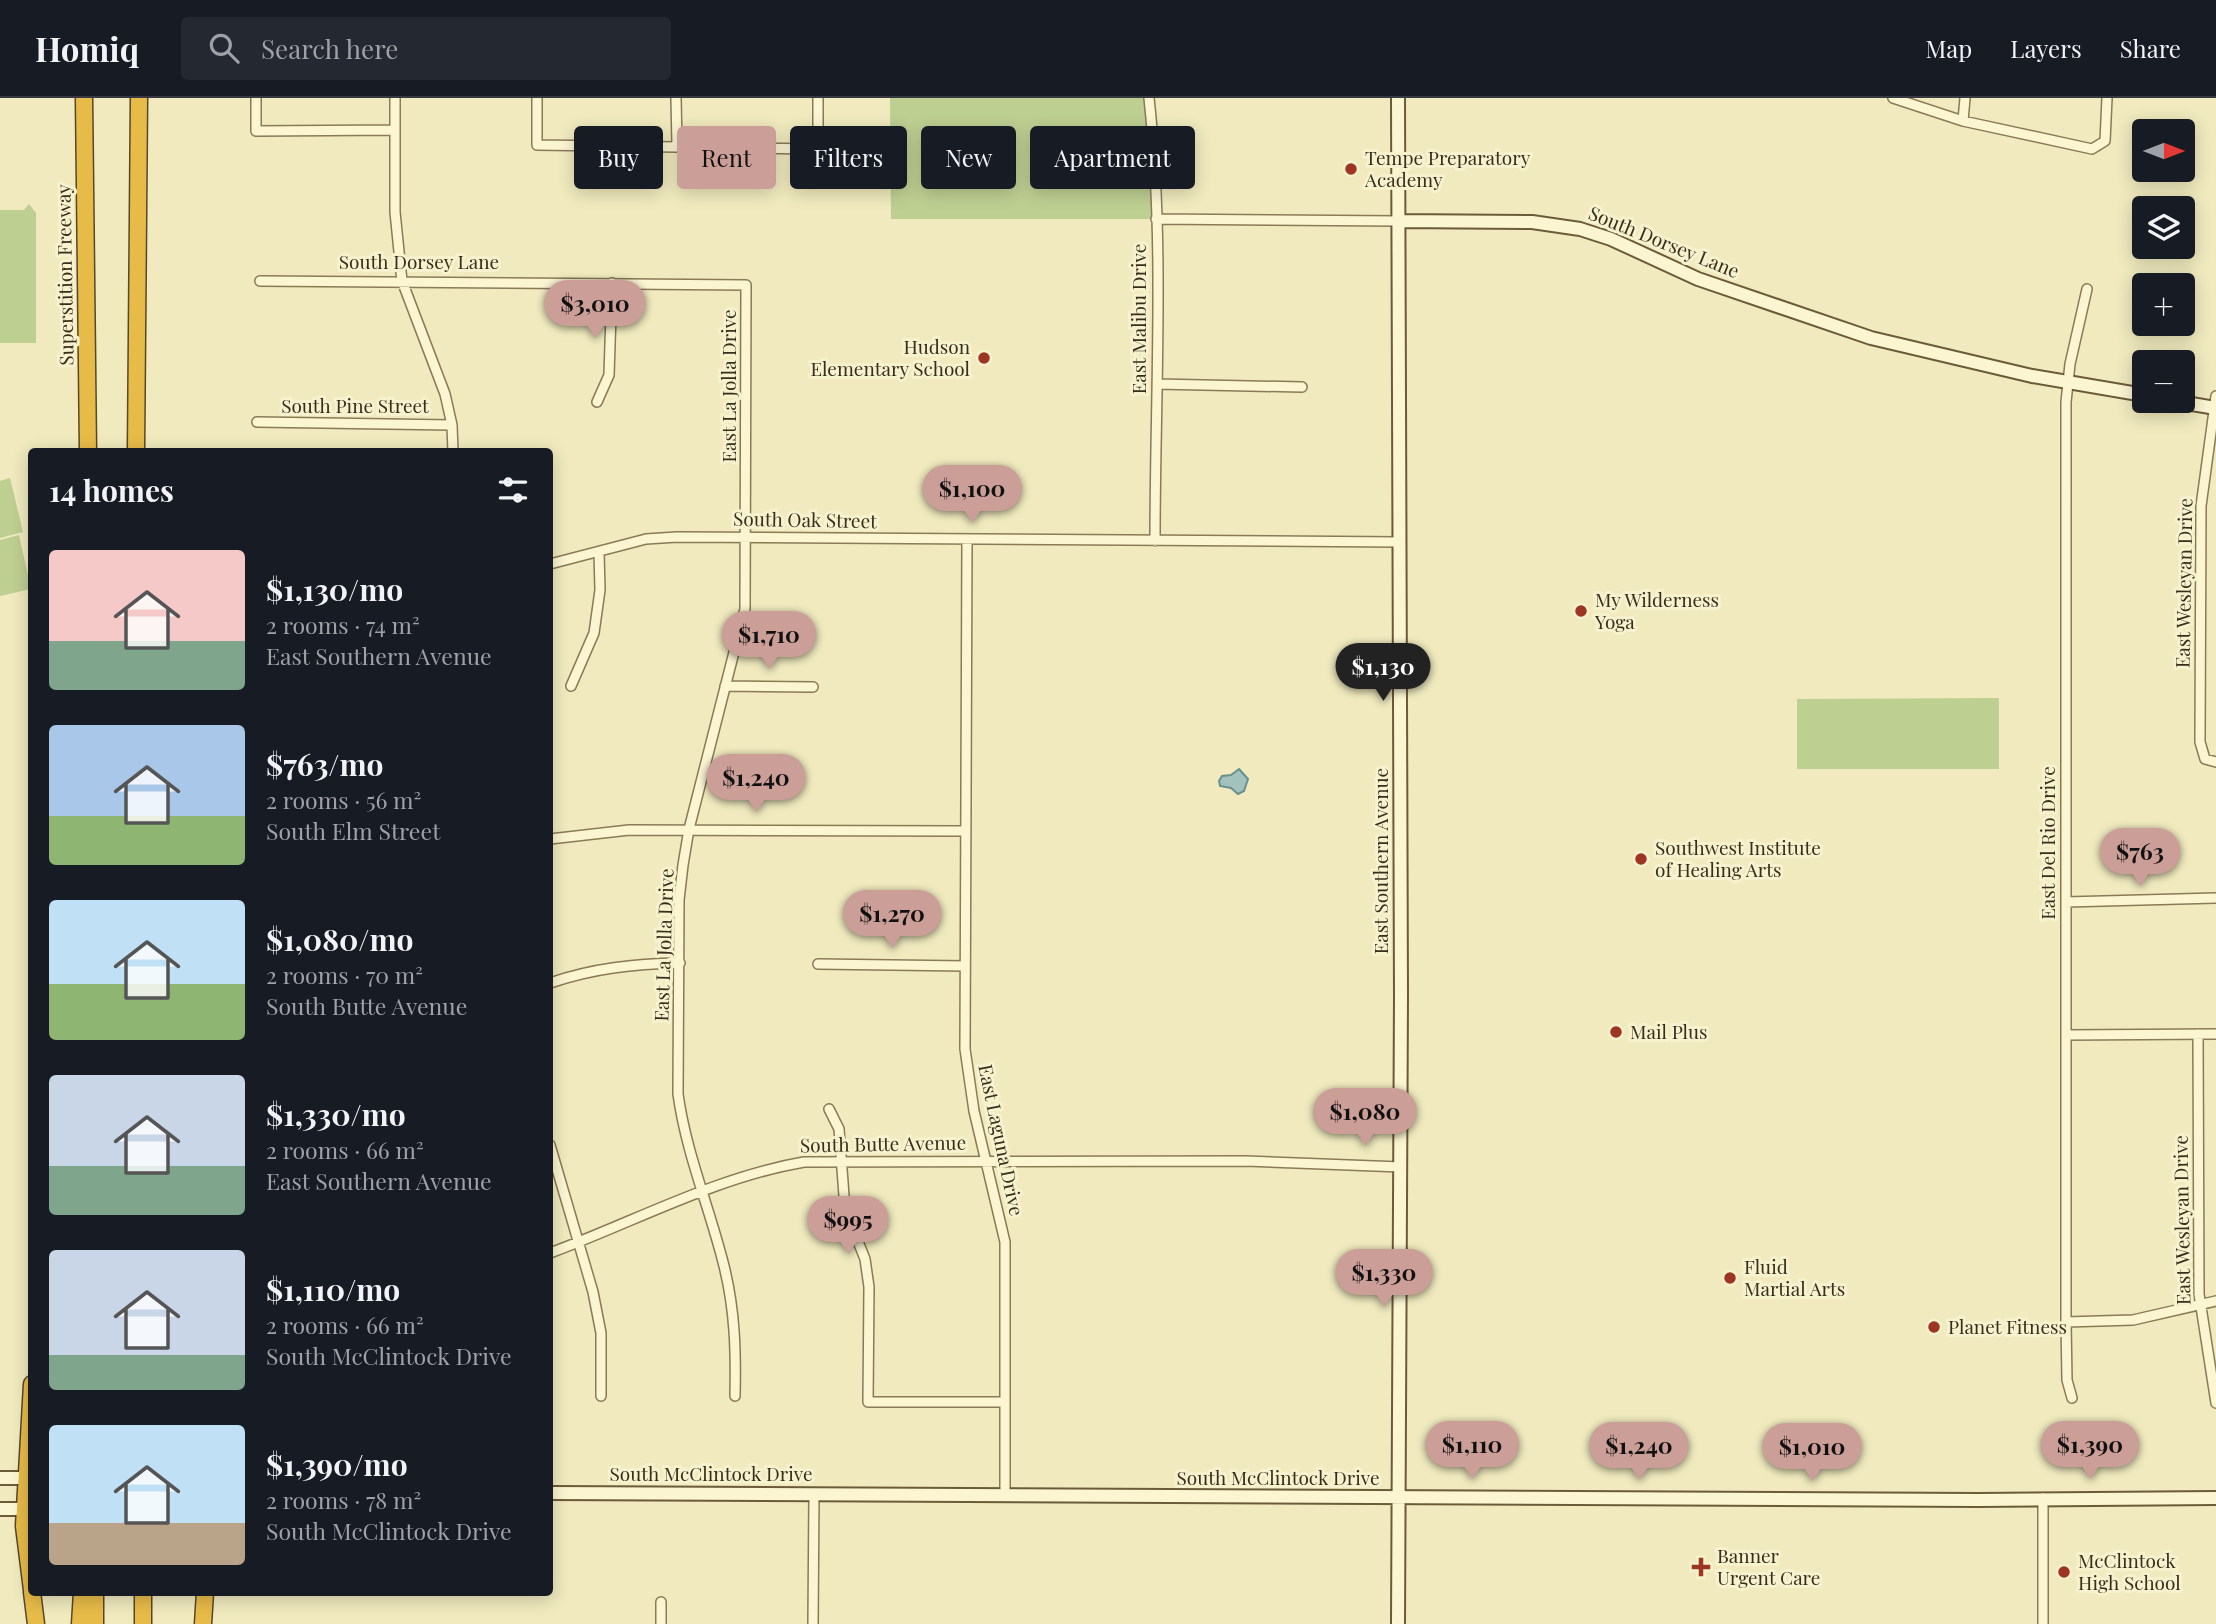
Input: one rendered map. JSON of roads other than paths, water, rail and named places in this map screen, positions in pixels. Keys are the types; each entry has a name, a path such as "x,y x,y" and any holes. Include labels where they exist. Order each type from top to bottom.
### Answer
{"highway":[{"name":"Superstition Freeway","path":"84,98 87,448"},
{"path":"136,448 139,98"},
{"path":"28,1509 24,1526 28,1558"},
{"path":"33,1596 36,1624"},
{"path":"80,1624 82,1596"},
{"path":"95,1596 95,1624"},
{"path":"142,1596 143,1624"},
{"path":"203,1624 205,1596"}],"main road":[{"name":"East Southern Avenue","path":"1398,98 1401,1167 1398,1624"},
{"name":"South Dorsey Lane","path":"1398,221 1532,222 1587,230 1698,279 1871,338 2067,382 2132,393"},
{"path":"2195,403 2215,404"},
{"path":"0,1478 28,1478"},
{"name":"South McClintock Drive","path":"553,1493 2216,1498"},
{"path":"0,1509 28,1509"}],"street":[{"path":"256,98 256,131 395,130"},
{"path":"395,98 396,212 402,281 445,394 452,425 453,448"},
{"path":"537,98 537,145 677,145 676,98"},
{"path":"776,148 818,149 818,98"},
{"name":"East Malibu Drive","path":"1149,98 1155,158 1156,219 1155,541"},
{"path":"1893,98 1963,121 2086,149 2102,145 2106,135 2107,98"},
{"path":"1963,121 1965,98"},
{"name":"South Dorsey Lane","path":"1156,219 1398,221"},
{"name":"South Dorsey Lane","path":"260,281 746,285"},
{"path":"597,402 609,375 612,283"},
{"name":"East La Jolla Drive","path":"735,1396 736,1331 725,1267 681,1121 678,1094 679,900 689,829 745,609 746,285"},
{"name":"East Del Rio Drive","path":"2072,1398 2067,1380 2066,1322 2067,382 2087,289"},
{"path":"1157,384 1302,387"},
{"name":"East Wesleyan Drive","path":"2215,404 2201,506 2200,743 2205,759 2216,762"},
{"name":"South Pine Street","path":"257,422 452,425"},
{"name":"South Oak Street","path":"553,563 646,539 747,537 1400,542"},
{"name":"East Laguna Drive","path":"967,539 965,1049 974,1111 1004,1242 1005,1496"},
{"path":"571,685 594,633 600,590 599,552"},
{"path":"725,685 813,687"},
{"path":"553,839 629,830 964,831"},
{"path":"2066,902 2216,898"},
{"path":"553,982 583,972 623,964 680,963"},
{"path":"818,964 965,966"},
{"name":"East Wesleyan Drive","path":"2198,1034 2199,1305 2216,1403"},
{"path":"2066,1035 2216,1034"},
{"path":"829,1109 839,1129 839,1160 845,1209 865,1259 869,1287 868,1402 1005,1402"},
{"path":"553,1156 593,1292 601,1333 601,1396"},
{"name":"South Butte Avenue","path":"553,1252 702,1192 770,1168 839,1160 1246,1161 1401,1167"},
{"path":"2066,1322 2133,1320 2216,1301"},
{"path":"813,1624 814,1494"},
{"path":"2043,1499 2043,1624"},
{"path":"661,1602 661,1624"}],"water":[{"path":"1239,769 1248,779 1244,791 1238,794 1231,788 1220,786 1222,776 1231,775"}],"place":[{"name":"Tempe Preparatory Academy","path":"1351,169"},
{"name":"Hudson Elementary School","path":"984,358"},
{"name":"My Wilderness Yoga","path":"1581,611"},
{"name":"Southwest Institute of Healing Arts","path":"1641,859"},
{"name":"Mail Plus","path":"1616,1032"},
{"name":"Fluid Martial Arts","path":"1730,1278"},
{"name":"Planet Fitness","path":"1934,1327"},
{"name":"Banner Urgent Care","path":"1701,1567"},
{"name":"McClintock High School","path":"2064,1572"}]}
